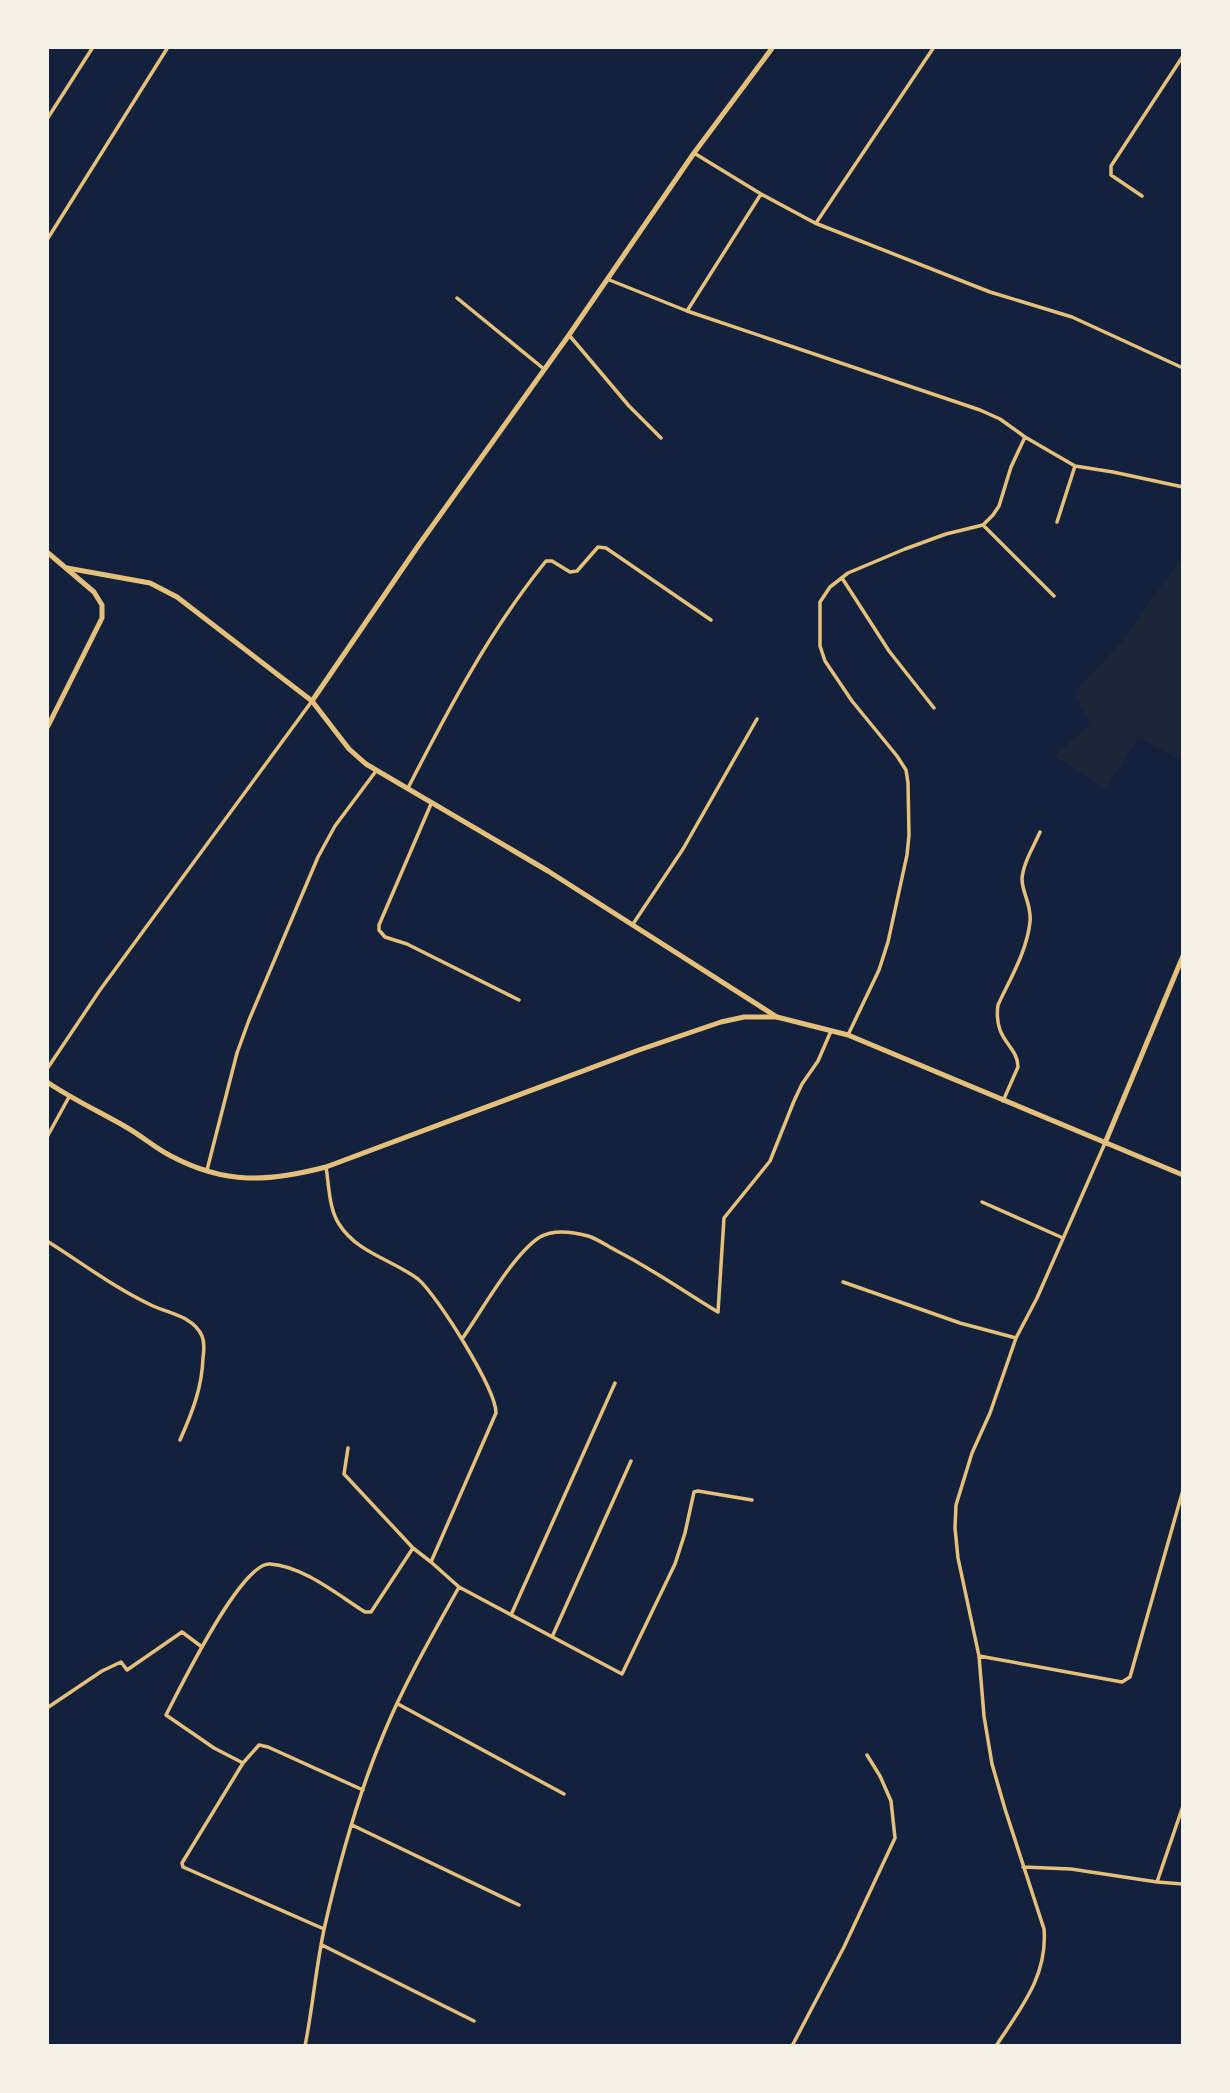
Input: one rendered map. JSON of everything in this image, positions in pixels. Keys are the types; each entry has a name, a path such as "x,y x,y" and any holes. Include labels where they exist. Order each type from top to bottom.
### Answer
{"street":[{"path":"47,119 93,47"},
{"path":"47,240 168,47"},
{"path":"47,1069 100,990 312,701 694,153 773,47"},
{"path":"816,223 934,47"},
{"path":"1142,196 1111,175 1111,166 1183,56"},
{"path":"694,153 761,194 816,223 990,292 1072,317 1183,368"},
{"path":"687,312 761,194"},
{"path":"607,279 687,312 980,410 1000,419 1025,437 1076,466 1113,471 1183,487"},
{"path":"457,298 544,369"},
{"path":"569,335 629,406 661,438"},
{"path":"848,1035 879,970 888,942 907,855 908,783 905,770 897,756 852,701 825,662 822,652 821,602 830,587 848,573 946,534 982,524 999,506 1011,467 1025,437"},
{"path":"1057,522 1076,466"},
{"path":"982,524 1054,596"},
{"path":"408,788 444,718 519,594 546,561 552,561 570,572 577,570 598,547 606,548 711,620"},
{"path":"47,552 94,592 102,605 102,618 47,728"},
{"path":"67,568 150,583 177,597 312,701 357,757 632,924 777,1017"},
{"path":"842,578 889,651 934,708"},
{"path":"632,924 683,849 757,719"},
{"path":"206,1172 237,1053 318,857 335,826 377,771"},
{"path":"432,802 379,930 385,936 407,944 519,1000"},
{"path":"1003,1101 1018,1067 1018,1061 1000,1033 997,1024 998,1005 1023,949 1030,925 1030,911 1022,878 1040,832"},
{"path":"996,2046 1041,1971 1044,1929 992,1764 984,1716 979,1656 958,1558 956,1505 972,1453 990,1413 1016,1338 1037,1298 1105,1143 1183,956"},
{"path":"47,1082 169,1155 206,1172 248,1179 326,1167 720,1022 744,1017 777,1017 848,1035 1183,1175"},
{"path":"462,1339 518,1258 535,1241 552,1233 565,1232 590,1237 632,1259 718,1312 724,1218 770,1161 802,1084 818,1061 832,1030"},
{"path":"47,1137 69,1097"},
{"path":"326,1167 339,1225 367,1251 421,1281 462,1339 496,1405 496,1413 431,1562"},
{"path":"982,1202 1063,1238"},
{"path":"47,1241 118,1287 153,1306 184,1318 199,1329 204,1339 199,1394 180,1440"},
{"path":"843,1282 960,1323 1016,1338"},
{"path":"511,1615 614,1384"},
{"path":"348,1448 344,1475 414,1548 460,1587 622,1674 674,1564 685,1533 694,1492 703,1491 752,1500"},
{"path":"552,1637 631,1461"},
{"path":"979,1656 1122,1682 1130,1677 1183,1490"},
{"path":"243,1763 214,1748 166,1715 228,1604 259,1566 268,1563 309,1576 369,1614 414,1548"},
{"path":"305,2046 324,1929 363,1790 384,1732 460,1587"},
{"path":"47,1708 102,1671 121,1662 127,1670 182,1632 202,1647"},
{"path":"398,1704 564,1794"},
{"path":"324,1929 184,1867 182,1863 243,1763 259,1745 363,1790"},
{"path":"792,2046 844,1947 895,1838 891,1801 867,1755"},
{"path":"1157,1882 1183,1806"},
{"path":"352,1825 519,1905"},
{"path":"1023,1867 1071,1869 1183,1884"},
{"path":"322,1945 474,2021"}],"shaded area":[{"path":"1183,555 1183,761 1139,738 1106,789 1055,756 1090,724 1074,692 1122,642"}]}
